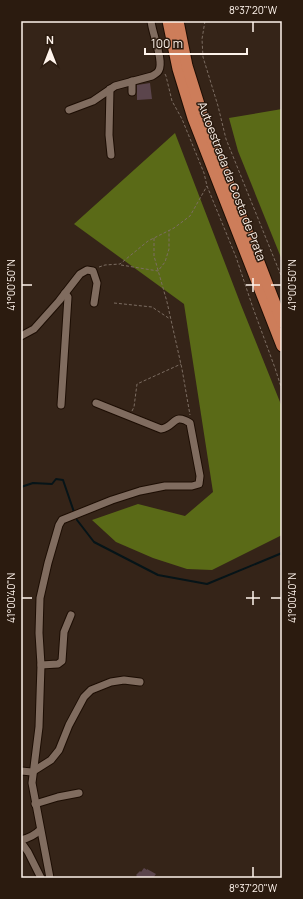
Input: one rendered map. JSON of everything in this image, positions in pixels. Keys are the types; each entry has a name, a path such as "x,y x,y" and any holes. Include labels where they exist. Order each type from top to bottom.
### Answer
{"highway":[{"name":"Autoestrada da Costa de Prata","path":"168,21 178,69 193,118 282,346"},
{"name":"Autoestrada da Costa de Prata","path":"178,21 187,66 202,114 282,322"}],"street":[{"path":"69,110 94,101 114,86 158,73 161,61 151,21"},
{"path":"132,81 132,92"},
{"path":"110,89 109,135 111,155"},
{"path":"21,336 34,329 59,301 80,274 87,270 93,272 97,283 94,303"},
{"path":"62,406 68,297 65,293"},
{"path":"50,878 35,804 32,772 39,727 41,665 39,633 40,598 59,525 62,520 140,490 165,486 192,486 200,484 200,476 190,422 184,419 178,419 161,429 96,402"},
{"path":"41,665 58,664 62,661 64,632 71,615"},
{"path":"21,771 32,772 51,760 59,750 69,725 84,697 91,690 111,682 124,680 140,682"},
{"path":"35,804 58,797 79,793"},
{"path":"40,830 34,836 21,841 28,852 36,875 41,878"}],"path":[{"path":"205,21 202,39 203,57 218,106 226,139 282,278"},
{"path":"160,69 166,76 172,101 182,119 204,173 207,186 236,258 252,308 282,390"},
{"path":"120,264 148,241 169,230 190,216 207,186"},
{"path":"158,271 165,262 169,249 169,230"},
{"path":"154,238 154,256 171,319 181,364 190,422"},
{"path":"93,272 105,265 120,264 158,271"},
{"path":"114,303 152,306 171,319"},
{"path":"130,416 134,407 137,384 181,364"}],"green space":[{"path":"282,109 282,260 238,151 229,118"},
{"path":"175,133 282,407 282,535 212,570 187,569 153,558 116,542 92,520 138,504 185,516 213,492 184,304 74,224"}],"building":[{"path":"150,83 152,99 137,100 137,85"},
{"path":"144,868 156,874 153,878 135,878 137,876 136,875"}],"waterway":[{"path":"21,487 33,483 52,484 56,479 63,480 74,512"},
{"path":"77,520 94,542 158,575 207,584 282,553"}]}
